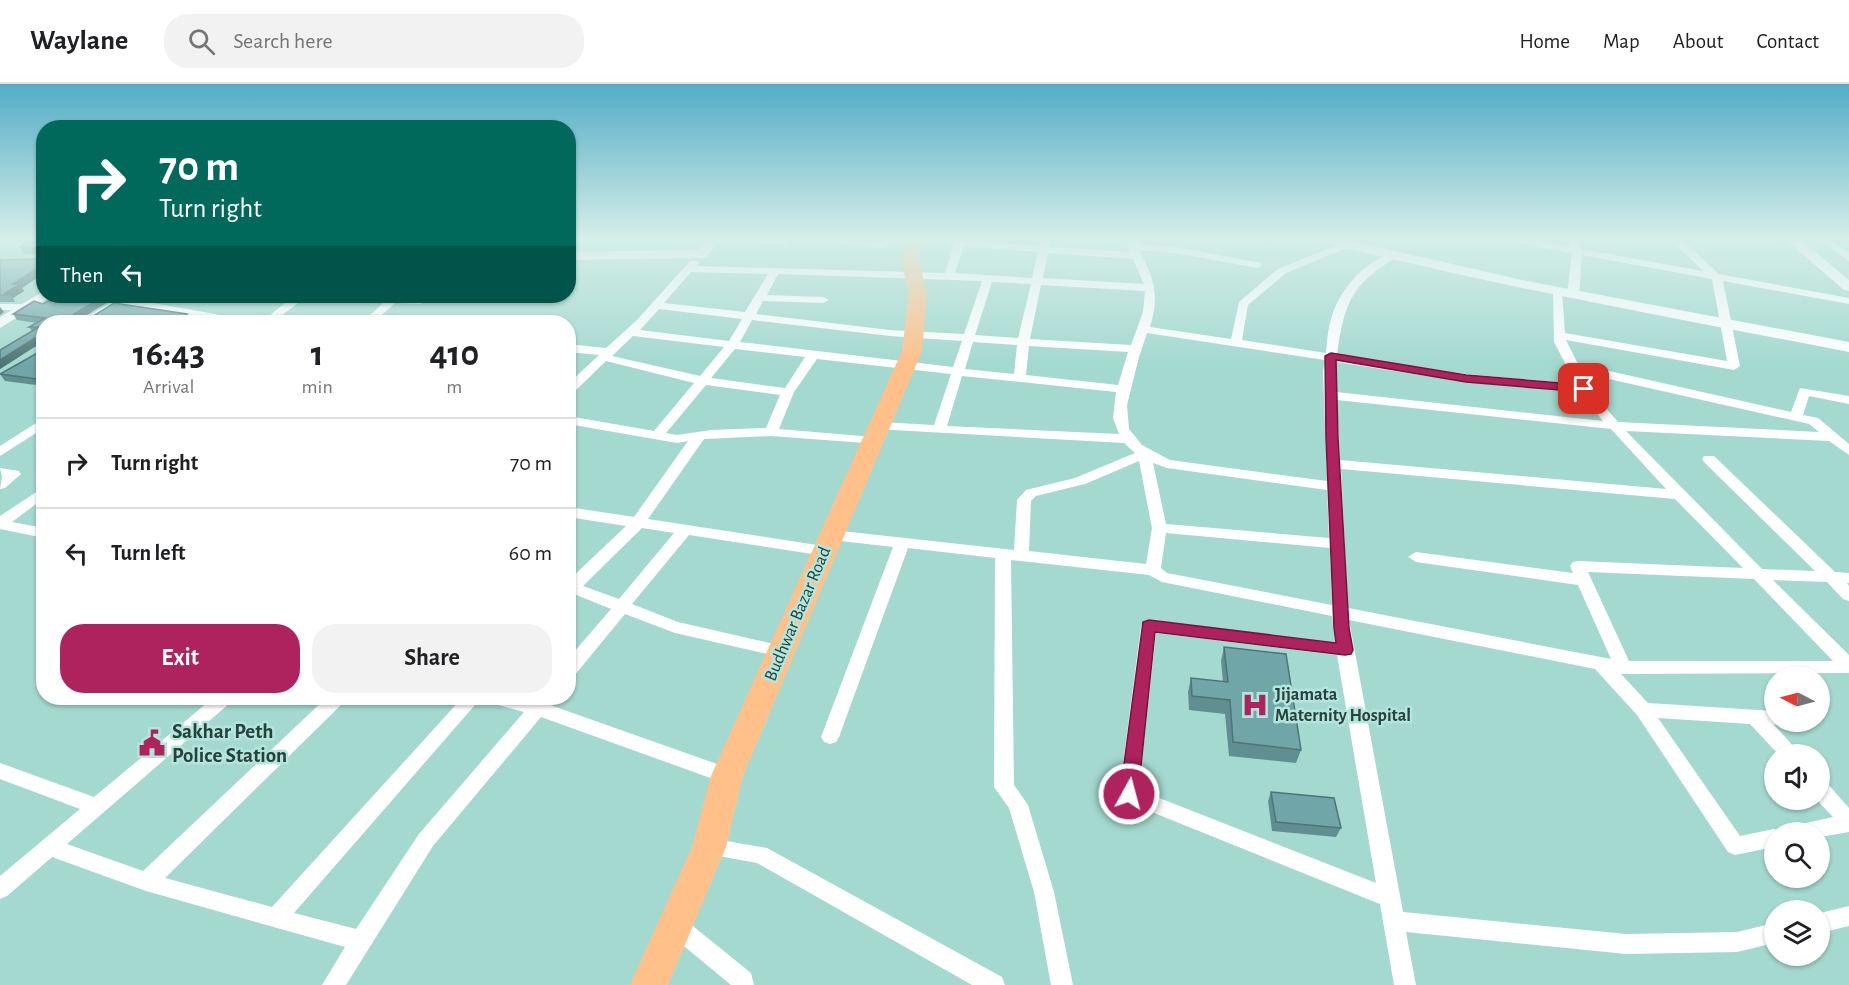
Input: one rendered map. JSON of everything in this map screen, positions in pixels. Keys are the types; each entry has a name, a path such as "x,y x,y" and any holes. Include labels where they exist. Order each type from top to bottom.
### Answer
{"highway":[{"name":"Budhwar Bazar Road","path":"649,985 709,847 727,776 912,351 918,294 915,281"}],"street":[{"path":"576,384 630,332 678,281"},
{"path":"657,436 732,345 769,281"},
{"path":"939,429 987,281"},
{"path":"1020,378 1023,343 1036,281"},
{"path":"1037,281 1150,288"},
{"path":"1147,281 1150,288 1148,316 1134,350 1123,389 1119,422 1128,439 1144,454 1167,464 1334,486"},
{"path":"1236,342 1243,304 1270,281"},
{"path":"1358,281 1347,295 1337,316 1331,356 1330,395 1341,613 1345,650 1405,985"},
{"path":"1507,281 1849,347"},
{"path":"1573,295 1574,281"},
{"path":"1559,335 1734,366 1718,281"},
{"path":"1734,281 1849,301"},
{"path":"1557,292 1560,342 1584,389 1638,453 1760,573 1849,667"},
{"path":"759,298 824,300"},
{"path":"0,324 36,300"},
{"path":"96,315 115,303"},
{"path":"136,303 201,315"},
{"path":"275,315 291,303"},
{"path":"376,315 389,303"},
{"path":"656,305 914,335 1134,350"},
{"path":"0,307 25,307"},
{"path":"1143,329 1466,378 1584,389"},
{"path":"630,332 905,366 1123,389"},
{"path":"576,349 607,355 684,378 788,392"},
{"path":"771,432 788,392 813,355"},
{"path":"1573,368 1813,421 1849,451"},
{"path":"1796,417 1804,391 1849,400"},
{"path":"1330,395 1615,426 1832,437"},
{"path":"576,421 677,439 771,432 876,433 939,429 1128,439"},
{"path":"0,452 36,427"},
{"path":"576,582 638,523 699,436"},
{"path":"1144,454 1159,528 1153,570"},
{"path":"1062,985 1044,892 1022,816 1018,805 1004,787 1012,555 1024,500 1031,493 1080,481 1144,454"},
{"path":"1709,459 1849,595"},
{"path":"1333,464 1681,495"},
{"path":"0,472 14,474 0,485"},
{"path":"0,524 36,497"},
{"path":"576,513 685,530 829,543 902,543 1153,570 1162,577 1623,668 1849,667"},
{"path":"0,524 36,531"},
{"path":"1159,528 1337,544"},
{"path":"576,662 685,530"},
{"path":"830,738 902,543"},
{"path":"1416,557 1584,580"},
{"path":"1623,668 1578,566 1849,578"},
{"path":"576,590 675,627 781,651"},
{"path":"1345,650 1149,626 1129,794 1389,898"},
{"path":"1601,664 1643,710 1735,846 1764,840"},
{"path":"0,889 216,705"},
{"path":"146,882 330,705"},
{"path":"276,918 466,705"},
{"path":"333,985 426,840 540,705"},
{"path":"547,705 727,776"},
{"path":"1643,710 1764,717"},
{"path":"1755,717 1780,744"},
{"path":"0,771 97,807"},
{"path":"1830,800 1849,822 1830,826"},
{"path":"49,847 146,882 361,941"},
{"path":"709,847 760,854 994,985"},
{"path":"1830,921 1849,916"},
{"path":"1394,921 1626,944 1737,942 1764,935"},
{"path":"675,926 743,981 743,985"}],"building":[{"path":"0,281 17,281 13,284 20,284 5,293 11,295 0,295"},
{"path":"34,301 43,304 93,303 74,315 36,315 36,317 13,314"},
{"path":"114,303 187,314 185,315 95,315"},
{"path":"36,329 36,338 0,360 0,350"},
{"path":"36,354 36,379 0,374"},
{"path":"1224,647 1286,654 1301,750 1233,742 1230,700 1192,696 1191,678 1228,682"},
{"path":"1271,792 1334,798 1341,828 1276,822"}],"place":[{"name":"Jijamata Maternity Hospital","path":"1255,705"},
{"name":"Sakhar Peth Police Station","path":"152,743"}],"route":[{"path":"1129,794 1149,626 1345,650 1341,628 1329,371 1331,356 1466,378 1584,389"}]}
